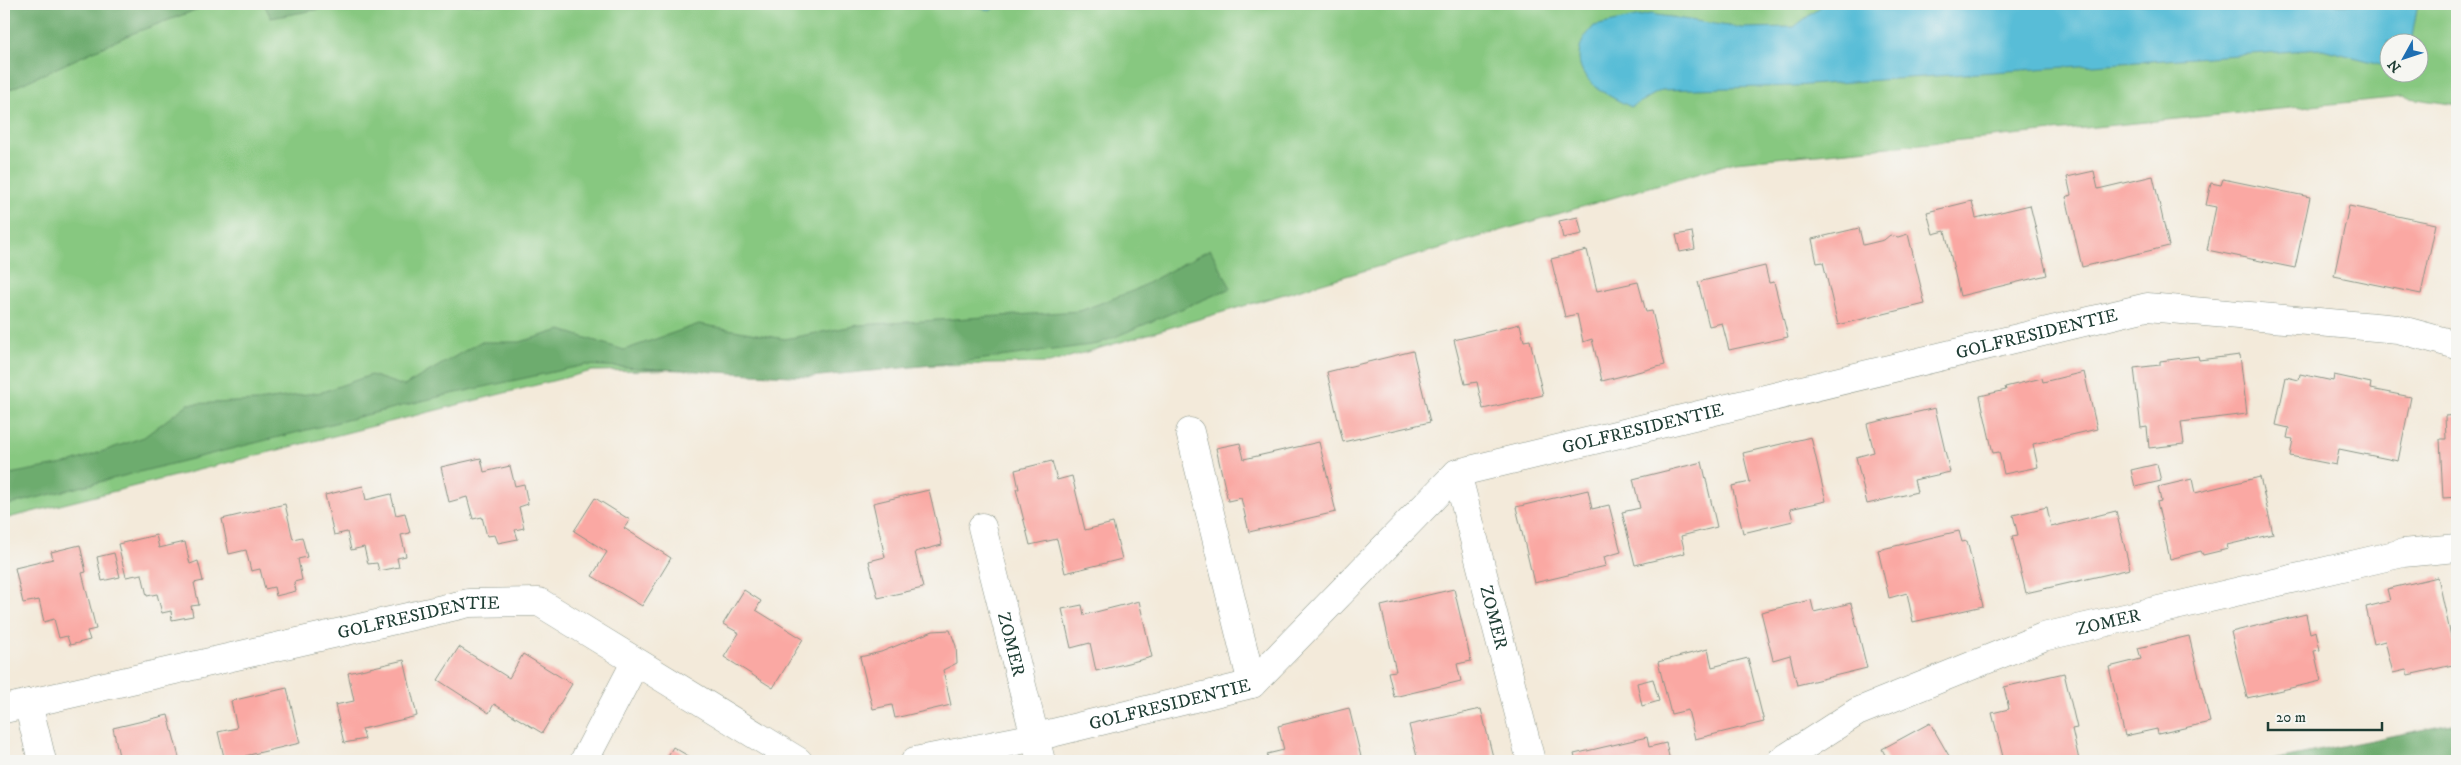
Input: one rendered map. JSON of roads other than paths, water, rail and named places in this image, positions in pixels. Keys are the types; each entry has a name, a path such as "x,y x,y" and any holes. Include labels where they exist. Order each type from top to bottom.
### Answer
{"street":[{"name":"GOLFRESIDENTIE","path":"914,761 1039,749 1252,684 1457,473 2147,307 2398,329 2457,345"},
{"path":"1190,432 1252,684"},
{"name":"ZOMER","path":"1457,473 1531,761"},
{"name":"ZOMER","path":"982,527 1039,749"},
{"name":"ZOMER","path":"1781,761 1857,712 2043,637 2403,553 2457,548"},
{"name":"GOLFRESIDENTIE","path":"16,706 469,603 540,602 635,663 798,761"},
{"path":"584,761 635,663"},
{"path":"16,706 42,761"}],"water":[{"path":"953,4 1001,4 991,10"},
{"path":"1824,4 2418,4 2413,32 2378,32 2378,63 2322,49 1794,86 1662,90 1631,107 1593,84 1581,67 1579,57 1581,45 1594,26 1650,14 1741,28 1794,27"}]}
